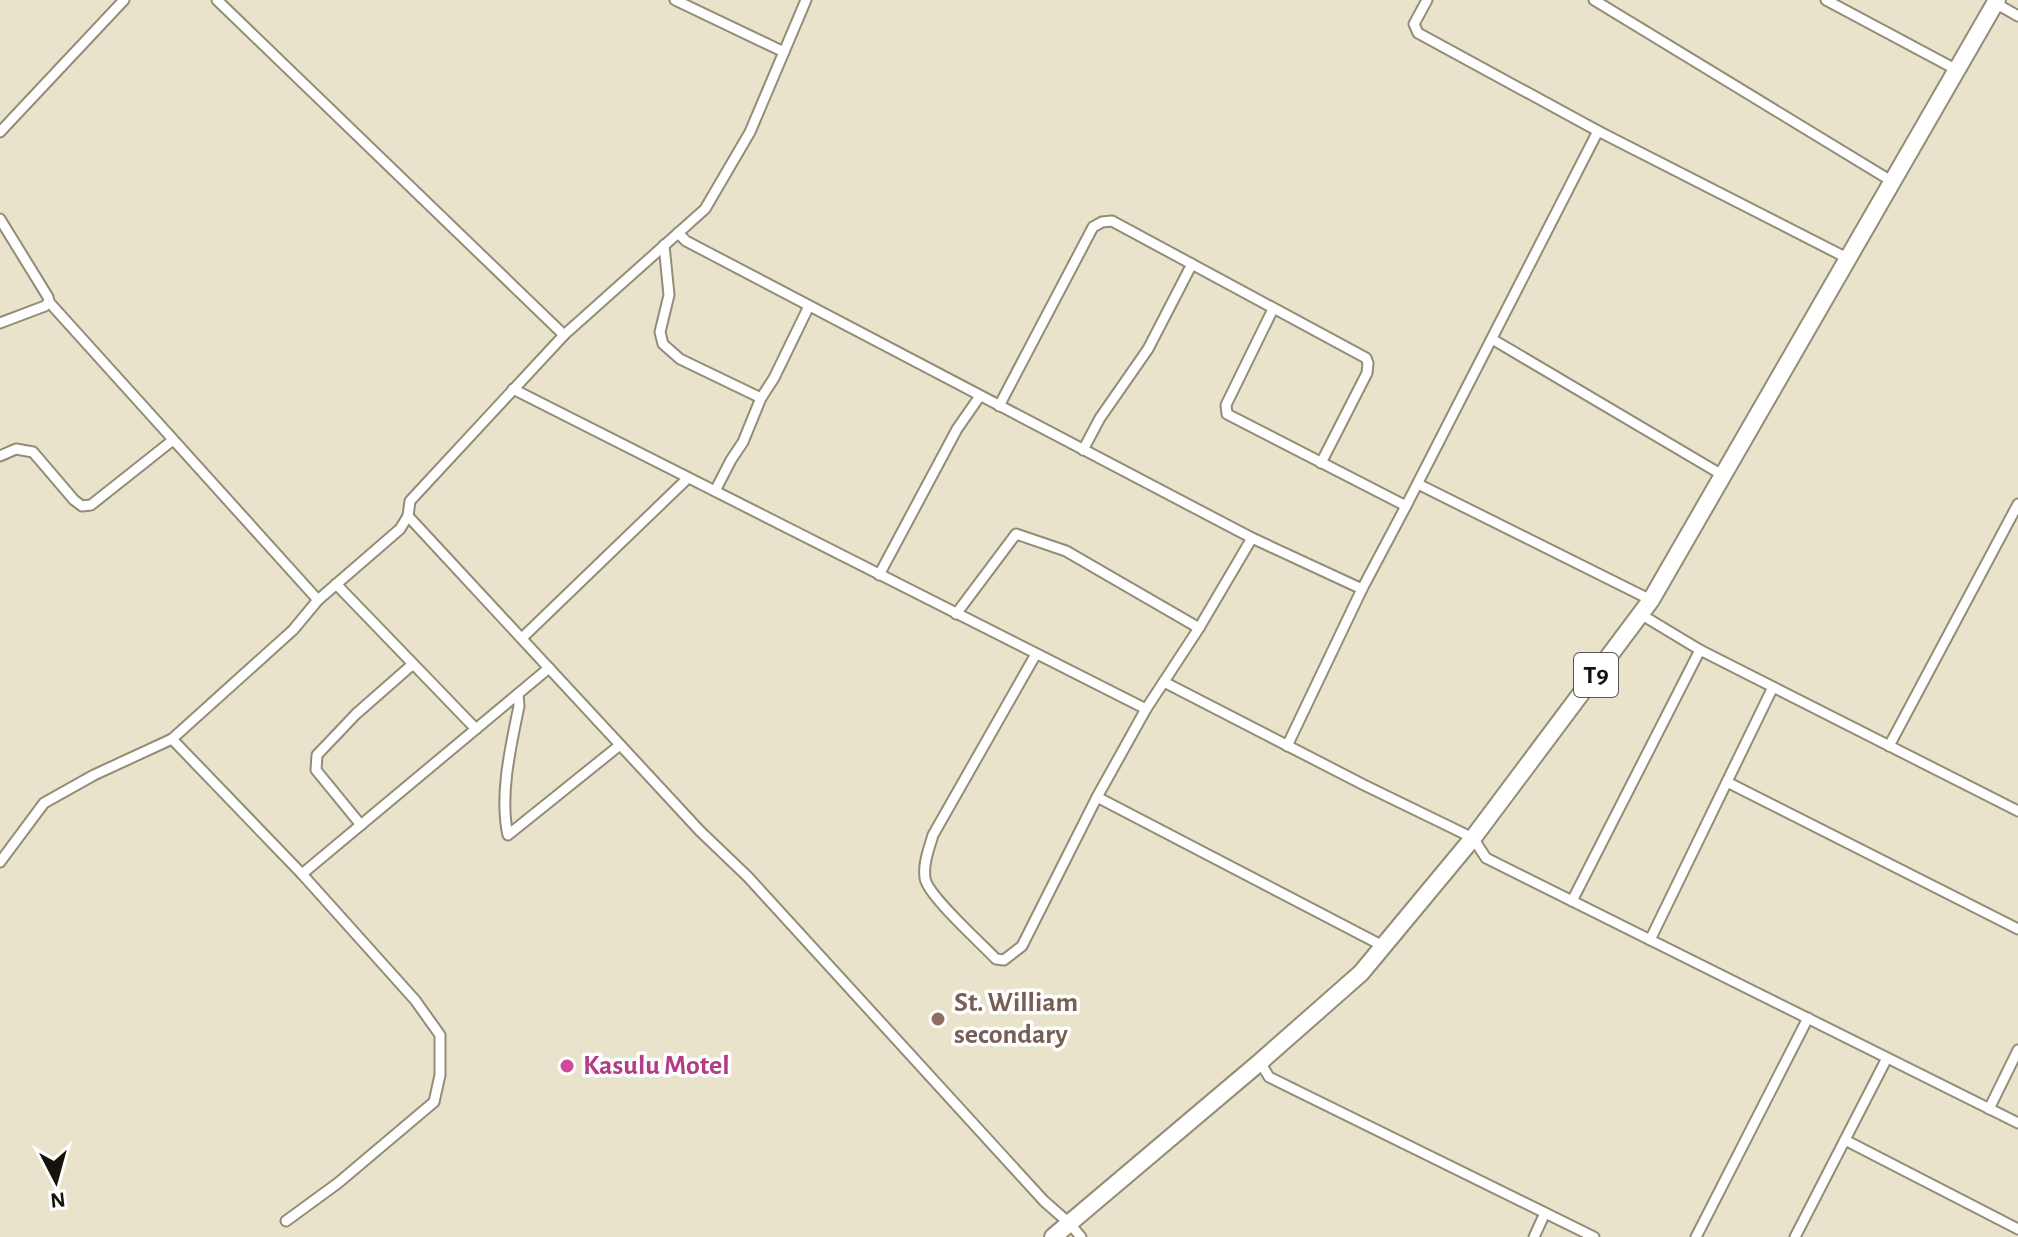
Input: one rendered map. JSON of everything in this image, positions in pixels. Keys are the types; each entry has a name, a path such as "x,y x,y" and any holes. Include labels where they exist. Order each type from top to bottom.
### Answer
{"highway":[{"name":"T9","path":"1053,1237 1361,973 1473,838 1647,608 1996,2"}],"street":[{"path":"0,132 124,0"},
{"path":"217,0 564,335"},
{"path":"675,0 784,52"},
{"path":"0,862 44,803 94,775 172,739 293,630 318,600 400,529 408,516 410,501 564,335 705,209 750,132 806,0"},
{"path":"1427,0 1414,24 1418,33 1598,131 1849,259"},
{"path":"1594,0 1893,182"},
{"path":"1826,0 1957,70"},
{"path":"1996,2 2018,16"},
{"path":"1287,746 1362,589 1598,131"},
{"path":"0,219 49,302 318,600"},
{"path":"999,406 1093,227 1112,221 1366,358 1367,373 1321,463"},
{"path":"678,233 686,241 1252,538 1362,589"},
{"path":"664,245 669,295 660,332 663,344 680,359 761,398"},
{"path":"1083,450 1100,418 1148,349 1192,264"},
{"path":"0,323 49,302"},
{"path":"715,491 743,442 761,398 809,306"},
{"path":"1273,309 1226,405 1227,414 1406,506"},
{"path":"1492,339 1724,476"},
{"path":"513,389 1146,709"},
{"path":"879,575 957,429 980,396"},
{"path":"0,456 16,449 33,452 82,506 91,505 173,440"},
{"path":"522,638 688,478"},
{"path":"1418,484 1647,608 1700,650 2018,811"},
{"path":"1889,746 2018,504"},
{"path":"408,516 700,831 748,877 1044,1201 1081,1237"},
{"path":"956,614 1016,534 1066,551 1199,628"},
{"path":"1036,654 933,835 925,862 925,882 934,895 996,959 1004,960 1022,946 1097,797 1146,709 1252,538"},
{"path":"336,584 476,729"},
{"path":"1572,901 1700,650"},
{"path":"361,825 316,770 317,755 356,714 413,664"},
{"path":"302,874 549,668"},
{"path":"1164,682 1473,838 1486,858 2018,1123"},
{"path":"1650,940 1773,687"},
{"path":"518,694 504,818 508,835 620,745"},
{"path":"172,739 302,874 415,1000 440,1035 440,1075 434,1102 338,1183 286,1221"},
{"path":"1727,782 2018,929"},
{"path":"1097,797 1383,946"},
{"path":"1696,1237 1808,1018"},
{"path":"1989,1109 2018,1050"},
{"path":"1795,1237 1887,1058"},
{"path":"1260,1062 1269,1077 1594,1237"},
{"path":"1845,1140 2018,1229"},
{"path":"1534,1237 1545,1213"}],"place":[{"name":"St. William secondary","path":"938,1019"},
{"name":"Kasulu Motel","path":"567,1066"}]}
